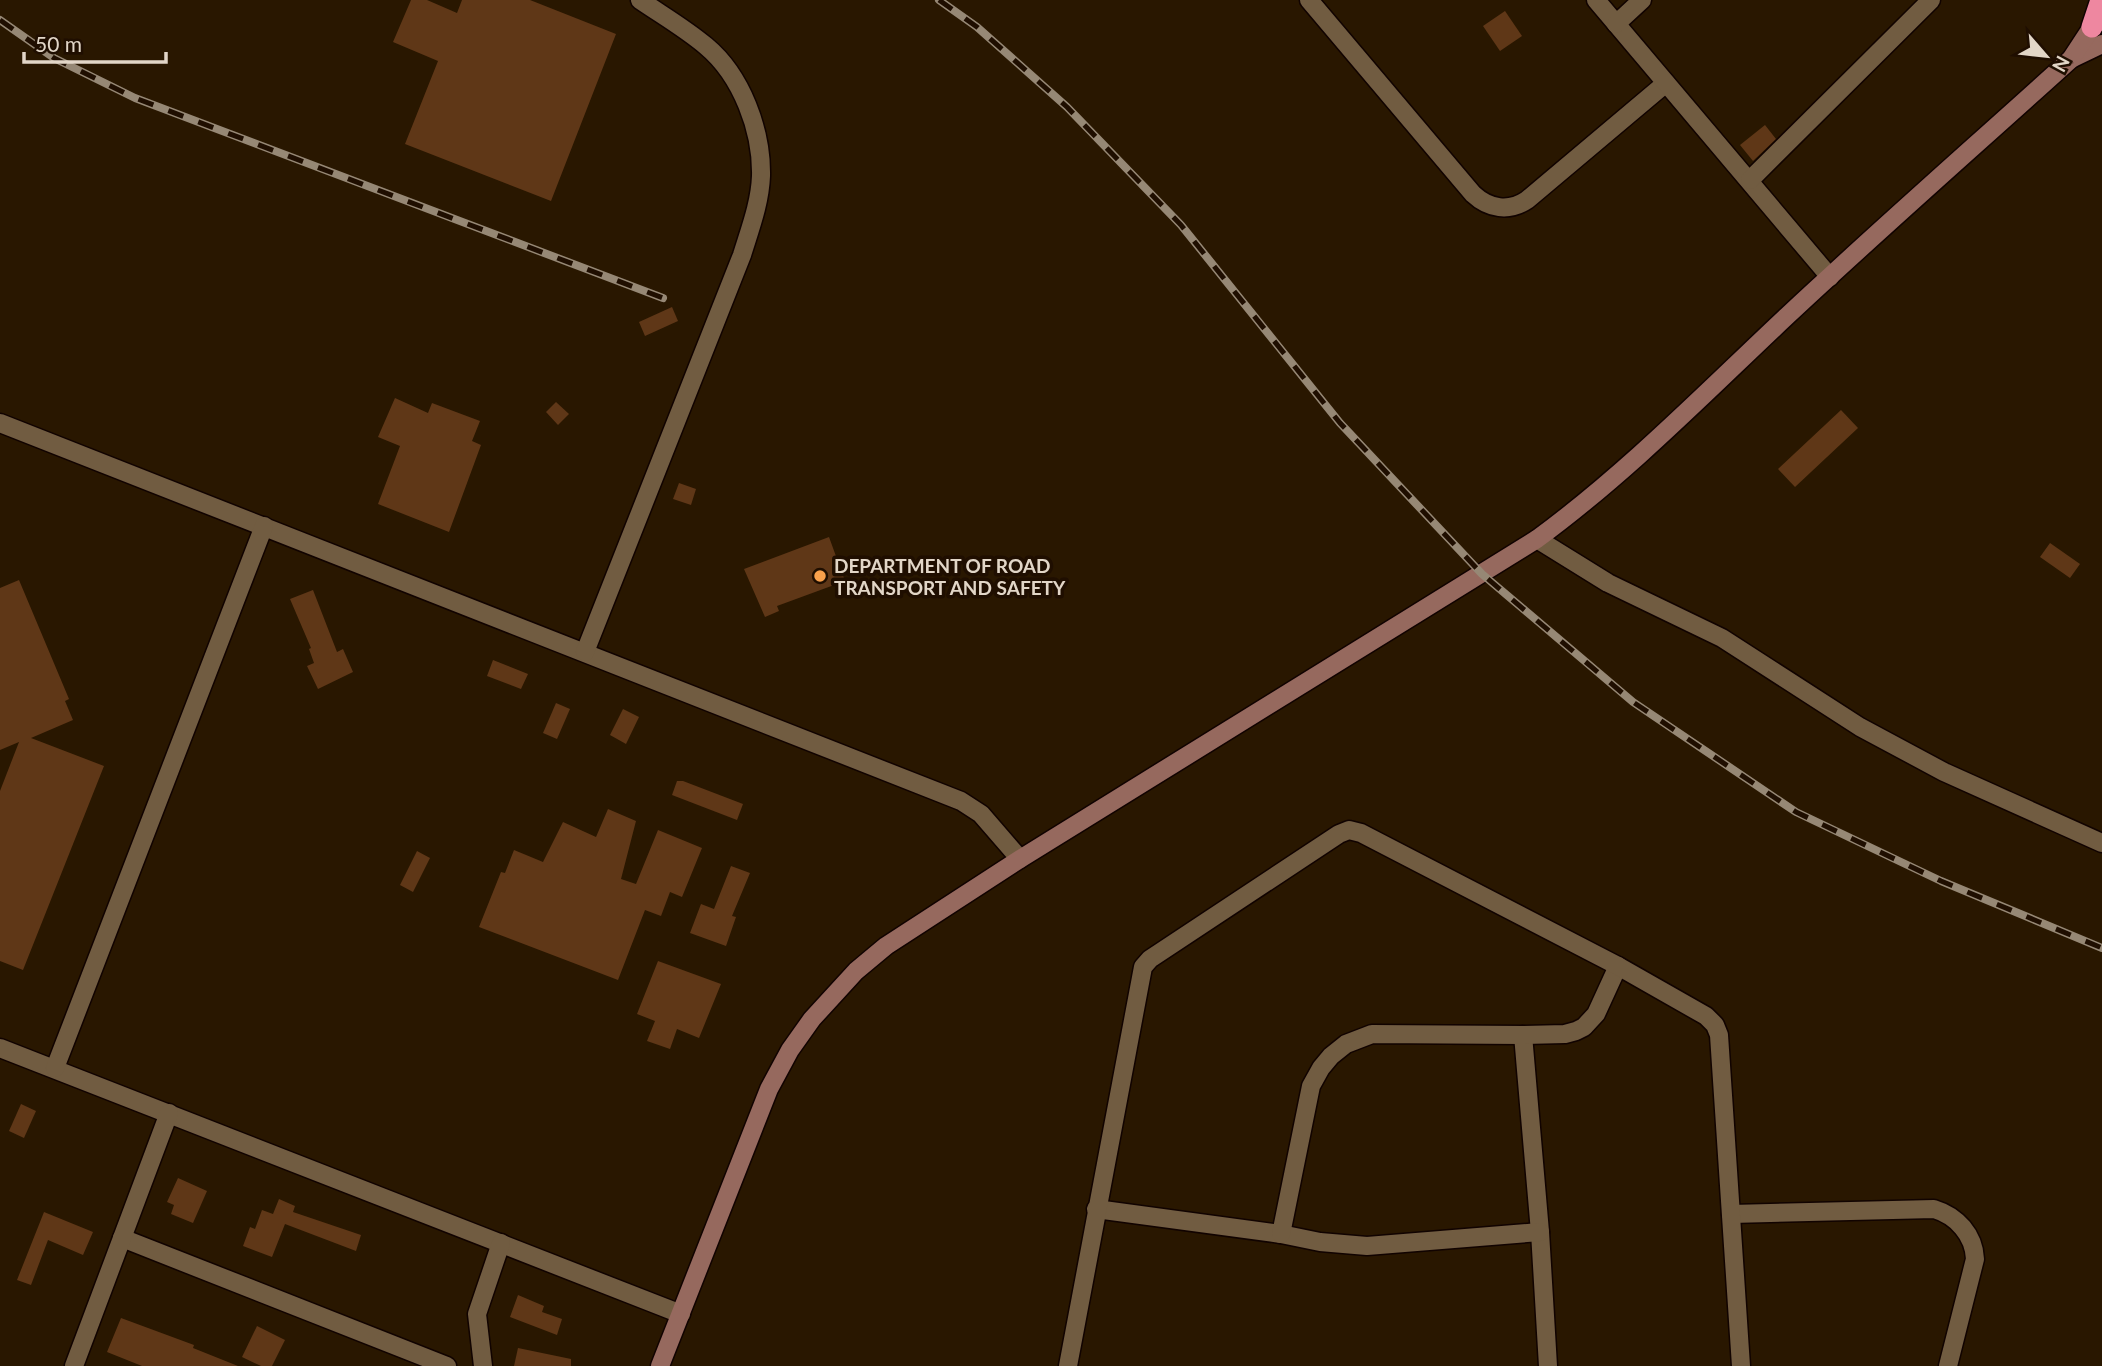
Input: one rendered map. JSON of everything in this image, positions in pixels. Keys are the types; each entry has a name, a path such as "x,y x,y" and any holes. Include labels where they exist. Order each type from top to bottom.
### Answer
{"highway":[{"path":"2099,30 2101,0"}],"street":[{"path":"585,652 742,255 755,213 761,176 757,139 748,109 732,77 708,47 640,0"},
{"path":"1310,0 1474,194 1481,201 1499,208 1520,205 1527,200 1666,83"},
{"path":"1595,0 1750,180 1829,277"},
{"path":"1616,24 1642,0"},
{"path":"1750,180 1931,0"},
{"path":"660,1366 769,1089 790,1050 812,1019 831,996 872,957 1020,859 1537,539 1591,499 1829,277 2071,59 2099,30"},
{"path":"0,423 961,802 981,814 1020,859"},
{"path":"55,1068 264,526"},
{"path":"1537,539 1608,583 1722,638 1860,727 1944,772 2102,843"},
{"path":"1068,1366 1145,964 1345,831 1361,833 1618,966 1706,1016 1718,1029 1741,1366"},
{"path":"1281,1234 1311,1086 1331,1056 1346,1044 1372,1034 1565,1034 1584,1027 1597,1014 1618,966"},
{"path":"1523,1035 1540,1232 1548,1366"},
{"path":"0,1048 681,1314"},
{"path":"74,1366 169,1113"},
{"path":"1096,1209 1281,1234 1320,1242 1367,1246 1540,1232"},
{"path":"1731,1214 1934,1209 1950,1215 1970,1238 1975,1249 1975,1259 1948,1366"},
{"path":"122,1238 447,1366"},
{"path":"483,1366 477,1314 501,1243"}],"building":[{"path":"411,0 427,0 457,13 462,0 530,0 616,34 551,201 405,144 438,61 393,42"},
{"path":"1505,11 1522,36 1500,51 1483,26"},
{"path":"1765,125 1776,139 1753,161 1740,145"},
{"path":"672,307 678,321 645,336 639,322"},
{"path":"395,398 428,413 432,403 480,421 472,441 481,445 449,532 378,504 400,446 378,437"},
{"path":"556,402 569,414 558,425 546,412"},
{"path":"1841,410 1858,428 1795,487 1778,469"},
{"path":"679,483 696,489 691,505 673,499"},
{"path":"829,537 845,581 777,606 779,611 765,617 744,569"},
{"path":"2050,543 2080,564 2070,578 2040,557"},
{"path":"19,580 69,699 65,701 73,720 31,738 104,766 23,970 0,961 0,791 19,742 0,750 0,588"},
{"path":"313,590 337,652 343,649 353,672 318,689 307,666 314,663 309,649 311,648 290,599"},
{"path":"493,660 528,674 521,689 487,676"},
{"path":"556,703 570,709 557,739 543,733"},
{"path":"623,709 639,717 626,744 610,735"},
{"path":"677,781 743,804 737,820 672,795"},
{"path":"608,809 636,821 621,879 636,884 658,830 702,848 682,897 670,892 661,916 645,910 618,980 479,927 501,872 505,873 514,850 543,862 563,822 596,837"},
{"path":"417,851 430,858 413,892 400,885"},
{"path":"731,866 750,873 732,916 736,917 726,946 690,933 701,904 714,909"},
{"path":"658,961 721,984 699,1038 677,1029 670,1049 647,1041 655,1021 637,1014"},
{"path":"21,1104 36,1111 24,1138 9,1131"},
{"path":"178,1178 207,1191 193,1223 171,1214 174,1205 167,1202"},
{"path":"279,1199 295,1206 293,1212 361,1235 356,1251 285,1224 272,1257 243,1246 250,1227 255,1229 262,1210 273,1214"},
{"path":"44,1212 93,1232 83,1255 48,1240 31,1285 17,1280"},
{"path":"518,1295 544,1306 542,1312 562,1319 557,1335 510,1317"},
{"path":"121,1318 194,1345 193,1348 238,1366 142,1366 107,1352"},
{"path":"257,1326 285,1340 272,1366 261,1366 242,1357"},
{"path":"518,1348 571,1359 571,1366 514,1366"}],"railway":[{"path":"939,0 977,27 1067,107 1181,225 1340,423 1482,574 1633,702 1796,812 1941,881 2102,948"},
{"path":"0,20 54,58 135,98 663,298"}],"place":[{"name":"DEPARTMENT OF ROAD TRANSPORT AND SAFETY","path":"820,576"}]}
